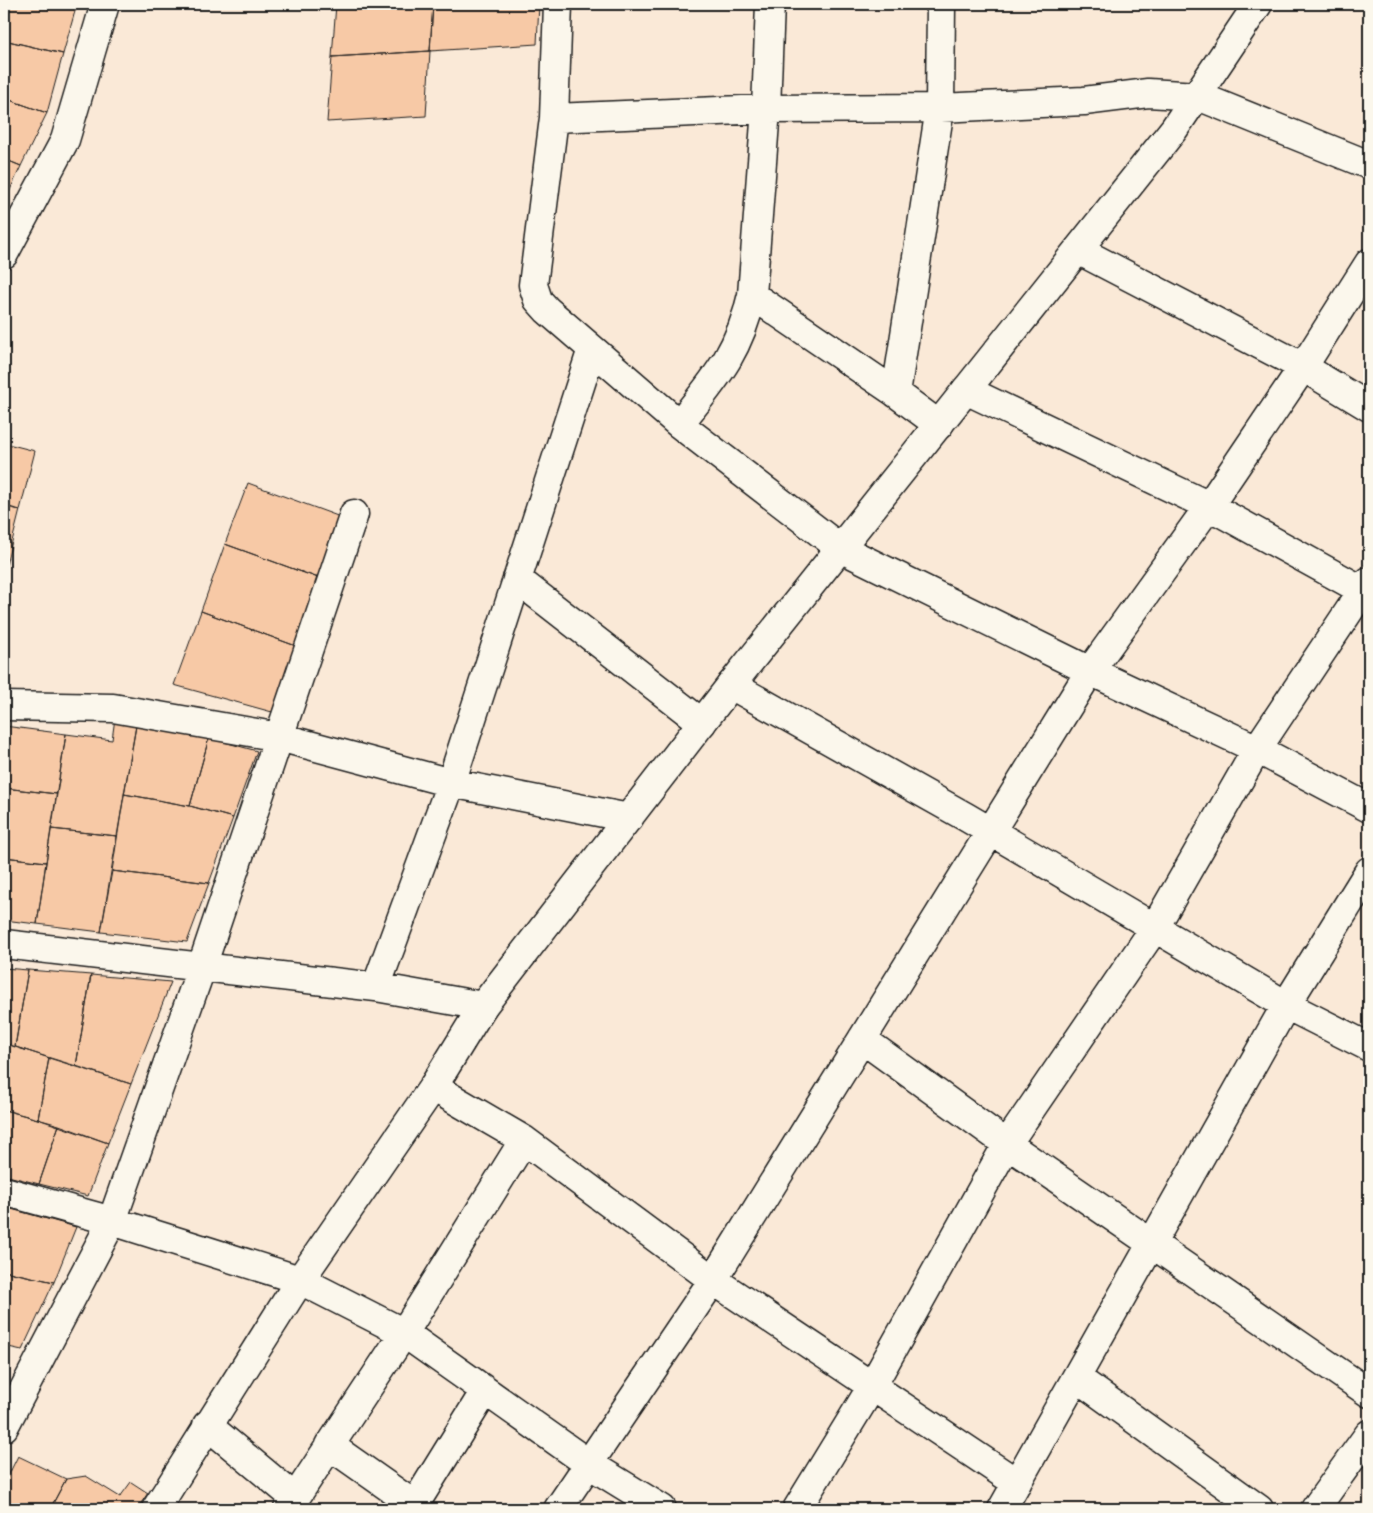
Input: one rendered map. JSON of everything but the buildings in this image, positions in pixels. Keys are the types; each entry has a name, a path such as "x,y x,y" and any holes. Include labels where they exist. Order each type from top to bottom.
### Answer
{"street":[{"path":"6,244 65,140 105,4"},
{"path":"558,4 554,118 533,285 538,300 542,305 679,424 840,548 1090,671 1257,749 1369,808"},
{"path":"679,424 726,364 746,321 752,295 766,109 770,4"},
{"path":"896,393 940,108 941,4"},
{"path":"156,1509 207,1425 300,1280 433,1088 483,1006 731,685 1078,250 1198,96 1258,4"},
{"path":"554,118 766,109 940,108 1084,101 1148,92 1198,96 1369,165"},
{"path":"1078,250 1303,367 1369,408"},
{"path":"558,1509 713,1280 1090,671 1209,506 1303,367 1369,263"},
{"path":"752,295 896,393 939,425"},
{"path":"376,988 451,783 592,349"},
{"path":"797,1509 871,1388 1007,1144 1154,929 1257,749 1367,589 1209,506 966,390"},
{"path":"4,1427 112,1221 202,966 354,514"},
{"path":"517,579 702,723"},
{"path":"731,685 989,832 1286,1005 1369,1047"},
{"path":"4,706 113,708 279,737 451,783 629,818"},
{"path":"1002,1509 1286,1005 1369,871"},
{"path":"4,944 376,988 483,1006"},
{"path":"862,1039 1007,1144 1369,1393"},
{"path":"433,1088 524,1140 713,1280 871,1388 1017,1483"},
{"path":"207,1425 292,1504 329,1445 404,1334 524,1140"},
{"path":"4,1191 112,1221 300,1280 404,1334 589,1464 662,1509"},
{"path":"1077,1378 1259,1509"},
{"path":"329,1445 415,1508 485,1391"},
{"path":"1316,1509 1369,1434"}]}
